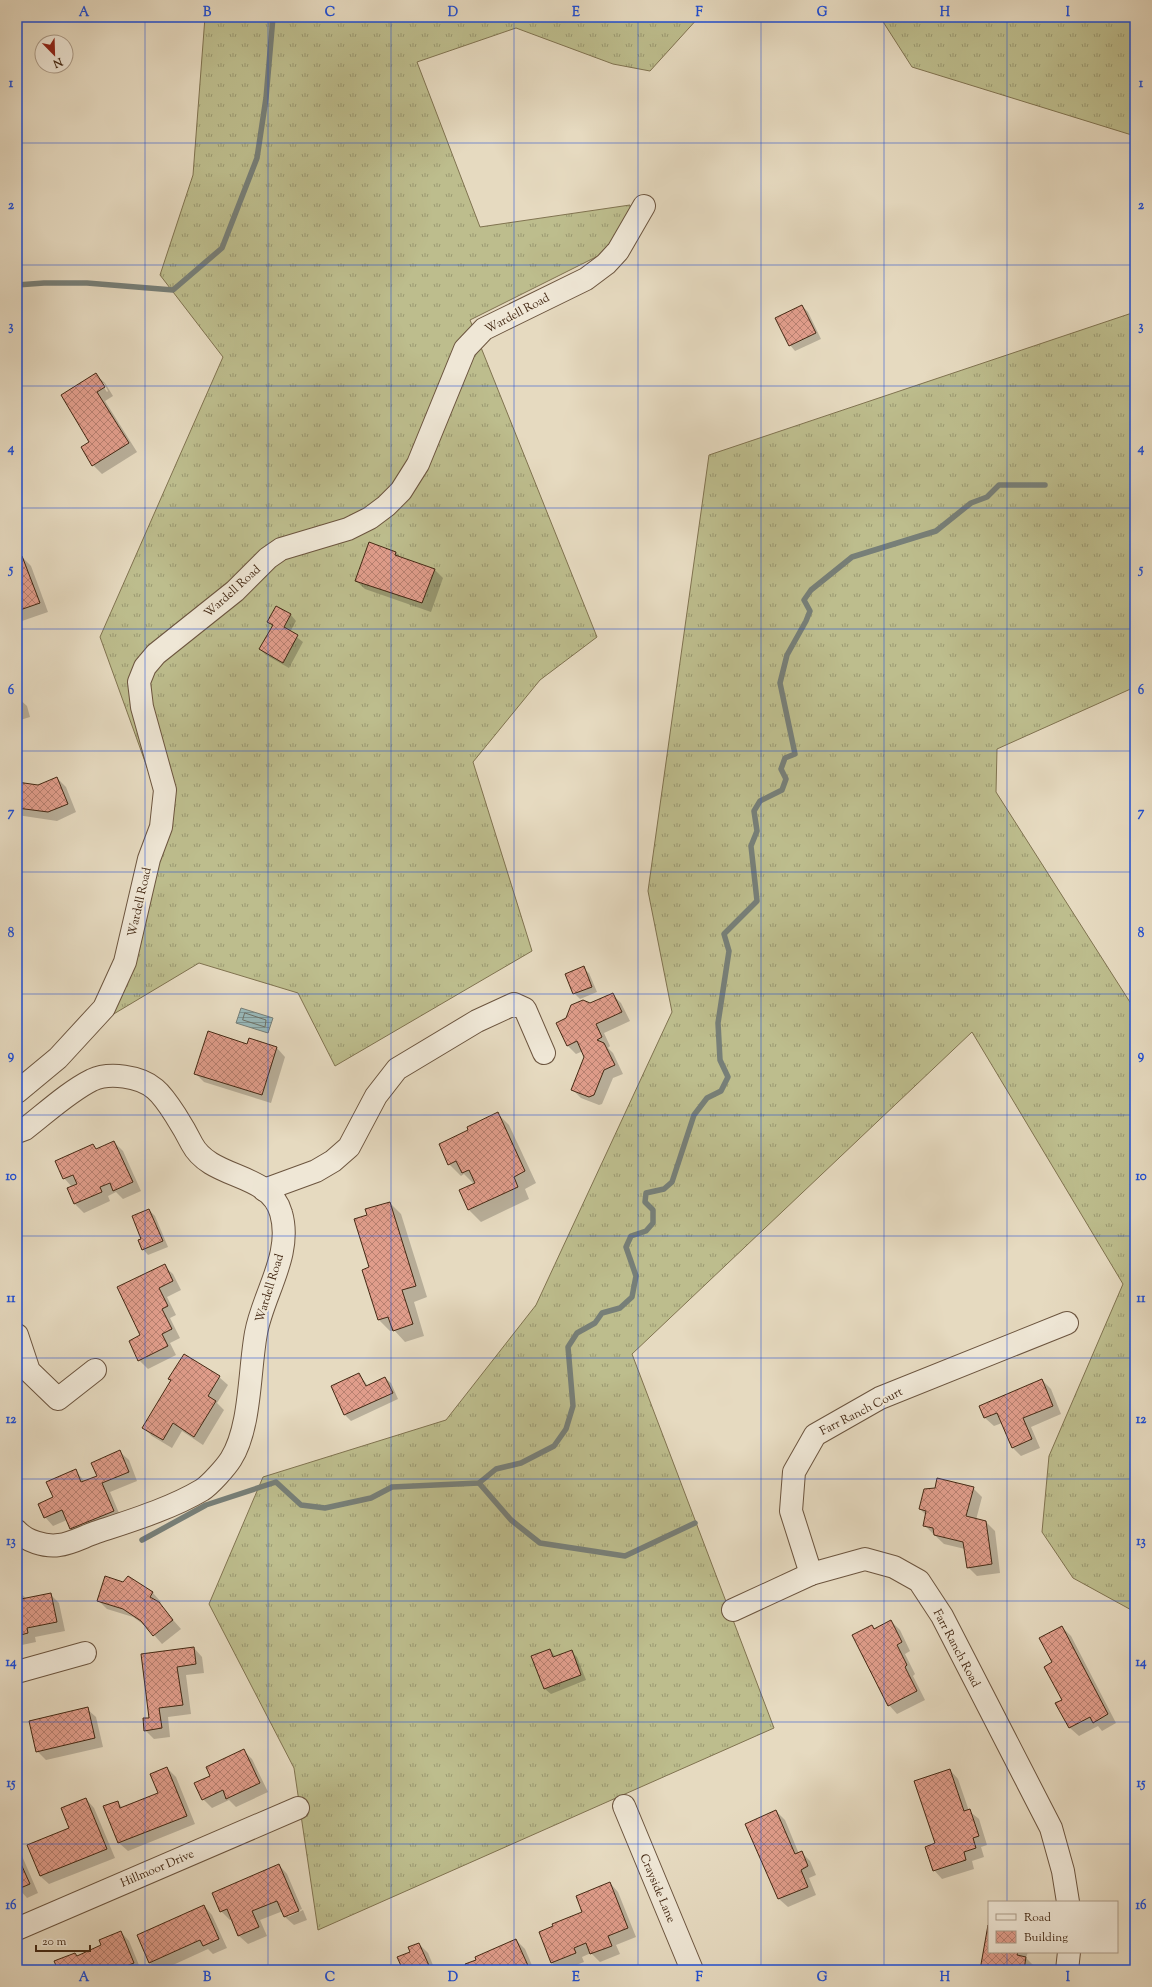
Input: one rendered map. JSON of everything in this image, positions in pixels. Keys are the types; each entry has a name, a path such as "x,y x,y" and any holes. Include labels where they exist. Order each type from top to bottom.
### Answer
{"street":[{"name":"Wardell Road","path":"17,1092 58,1058 104,1008 125,962 149,859 161,827 165,790 142,707 139,682 145,667 156,654 235,592 268,558 281,549 348,529 370,518 386,506 401,491 418,464 465,349 484,329 586,279 606,264 618,251 644,206"},
{"path":"264,1190 316,1170 333,1161 349,1147 376,1096 397,1070 476,1021 514,1004 525,1009 544,1053"},
{"name":"Wardell Road","path":"17,1132 25,1129 94,1079 118,1076 140,1081 155,1089 183,1126 195,1150 214,1166 272,1195 281,1210 284,1227 279,1263 256,1331 242,1431 230,1459 204,1489 150,1514 59,1545 40,1544 20,1535 17,1531"},
{"name":"Farr Ranch Court","path":"811,1574 791,1511 794,1472 815,1435 880,1398 1067,1323"},
{"path":"17,1335 29,1372 58,1399 95,1370"},
{"name":"Farr Ranch Road","path":"733,1610 811,1574 865,1559 894,1567 919,1581 942,1616 1050,1828 1063,1871 1068,1901"},
{"path":"17,1672 85,1653"},
{"name":"Crayside Lane","path":"624,1806 692,1970"},
{"name":"Hillmoor Drive","path":"17,1929 298,1808"},
{"path":"1067,1970 1069,1953"}],"green space":[{"path":"205,17 699,17 650,71 613,64 516,28 417,62 480,227 630,205 634,238 470,320 597,637 540,680 473,762 532,951 335,1066 298,993 199,963 112,1015 132,961 157,862 169,828 100,637 223,357 160,275 193,175"},
{"path":"880,17 1135,17 1135,136 912,67"},
{"path":"1135,312 1135,687 997,749 996,792 1135,1010 1135,1612 1073,1578 1042,1532 1049,1456 1123,1284 972,1032 632,1354 774,1728 318,1930 294,1768 209,1604 263,1477 446,1420 536,1305 672,1012 648,891 709,455"}],"water":[{"path":"241,1008 273,1018 268,1033 236,1023"}],"building":[{"path":"802,305 816,333 789,346 775,318"},
{"path":"96,373 105,387 97,392 129,443 92,466 81,447 89,442 61,395"},
{"path":"369,542 396,552 395,555 435,569 422,603 355,581"},
{"path":"22,556 40,603 17,611 17,558"},
{"path":"276,606 291,614 284,627 298,635 283,663 259,649 273,625 267,622"},
{"path":"17,696 21,709 17,710"},
{"path":"57,777 68,804 48,812 17,808 17,782 38,785"},
{"path":"584,966 592,987 573,994 565,974"},
{"path":"613,993 622,1012 596,1024 602,1037 597,1040 604,1043 615,1065 604,1070 594,1095 589,1097 571,1090 584,1057 577,1041 567,1046 556,1023 566,1018 571,1005 583,1000 590,1003"},
{"path":"208,1031 247,1044 249,1038 277,1047 262,1095 194,1074"},
{"path":"498,1112 525,1171 514,1177 518,1187 468,1210 459,1190 475,1183 469,1170 462,1173 456,1161 448,1165 439,1144 468,1130 467,1127"},
{"path":"114,1141 133,1182 113,1191 110,1183 100,1187 102,1192 74,1204 67,1188 77,1184 73,1175 63,1179 55,1161 93,1144 96,1149"},
{"path":"390,1202 416,1286 402,1290 413,1324 393,1331 388,1317 378,1320 362,1270 369,1267 354,1219 367,1215 365,1209"},
{"path":"149,1209 163,1241 142,1250 138,1240 141,1239 132,1216"},
{"path":"165,1264 173,1281 159,1288 168,1306 162,1309 172,1329 162,1334 168,1346 138,1361 129,1341 140,1335 117,1287"},
{"path":"184,1354 220,1376 208,1396 216,1401 194,1437 173,1423 163,1440 142,1428 171,1380 168,1379"},
{"path":"359,1373 366,1386 385,1377 393,1393 344,1415 331,1386"},
{"path":"1042,1379 1053,1406 1023,1418 1032,1439 1012,1448 997,1413 984,1418 979,1406"},
{"path":"120,1450 129,1472 102,1483 114,1511 70,1529 62,1510 44,1518 38,1504 53,1497 46,1482 76,1469 81,1482 97,1476 91,1463"},
{"path":"937,1478 974,1487 966,1516 986,1521 992,1564 967,1568 963,1542 934,1535 933,1528 923,1526 926,1511 919,1509 924,1489 935,1488"},
{"path":"105,1576 123,1582 128,1576 153,1592 150,1597 159,1602 173,1620 153,1636 141,1621 123,1609 97,1601"},
{"path":"20,1590 21,1599 51,1593 57,1622 27,1628 28,1633 17,1636 17,1591"},
{"path":"891,1620 902,1642 897,1645 907,1665 905,1667 917,1691 888,1706 852,1635 872,1625 874,1629"},
{"path":"1062,1626 1108,1714 1093,1723 1090,1717 1069,1728 1055,1703 1062,1700 1044,1667 1052,1662 1039,1638"},
{"path":"194,1647 196,1664 177,1667 183,1705 159,1708 162,1728 144,1731 143,1718 149,1718 141,1654"},
{"path":"550,1649 553,1657 572,1650 581,1675 544,1689 531,1656"},
{"path":"88,1707 95,1738 36,1752 29,1721"},
{"path":"244,1749 260,1783 226,1799 223,1790 202,1800 194,1783 210,1776 206,1767"},
{"path":"167,1767 187,1816 118,1843 103,1806 118,1801 120,1808 158,1793 150,1774"},
{"path":"950,1769 964,1811 970,1809 979,1836 973,1838 976,1848 964,1852 966,1860 933,1871 925,1847 935,1843 914,1781"},
{"path":"86,1798 107,1849 40,1876 27,1845 69,1828 61,1808"},
{"path":"776,1810 795,1854 802,1851 808,1866 801,1870 808,1887 778,1899 745,1824"},
{"path":"17,1855 30,1884 18,1889 17,1888"},
{"path":"279,1864 299,1911 284,1917 277,1901 252,1911 259,1927 238,1936 227,1909 220,1912 212,1893"},
{"path":"610,1882 628,1928 608,1936 612,1946 590,1954 586,1943 574,1948 576,1953 551,1963 539,1932 553,1926 552,1924 582,1912 576,1896"},
{"path":"204,1905 219,1939 203,1946 200,1940 149,1963 137,1935"},
{"path":"988,1925 988,1953 1018,1953 1017,1955 1026,1957 1024,1970 980,1970"},
{"path":"121,1931 134,1963 116,1970 58,1970 54,1961 75,1953 77,1956 101,1945 99,1940"},
{"path":"516,1939 530,1970 468,1970 465,1964 476,1960 475,1957"},
{"path":"419,1943 431,1970 403,1970 397,1957 410,1952 408,1947"},
{"path":"42,1967 44,1970 35,1970"}],"waterway":[{"path":"17,285 44,283 87,283 173,290 222,248 257,158 266,98 273,17"},
{"path":"142,1540 206,1505 276,1482 301,1505 325,1508 371,1498 392,1487 479,1483 496,1469 521,1463 554,1446 566,1429 573,1406 568,1347 577,1333 595,1323 602,1313 620,1308 632,1297 636,1276 626,1247 631,1236 646,1231 653,1223 653,1210 645,1202 646,1193 664,1189 672,1182 694,1115 707,1098 721,1091 728,1077 720,1060 718,1023 729,951 724,934 757,901 751,846 757,831 754,811 760,801 782,790 786,779 781,769 785,758 795,754 780,683 787,655 810,611 804,600 811,590 852,557 936,531 971,503 987,497 999,485 1045,485"},
{"path":"479,1483 511,1520 540,1543 625,1556 695,1523"}]}
